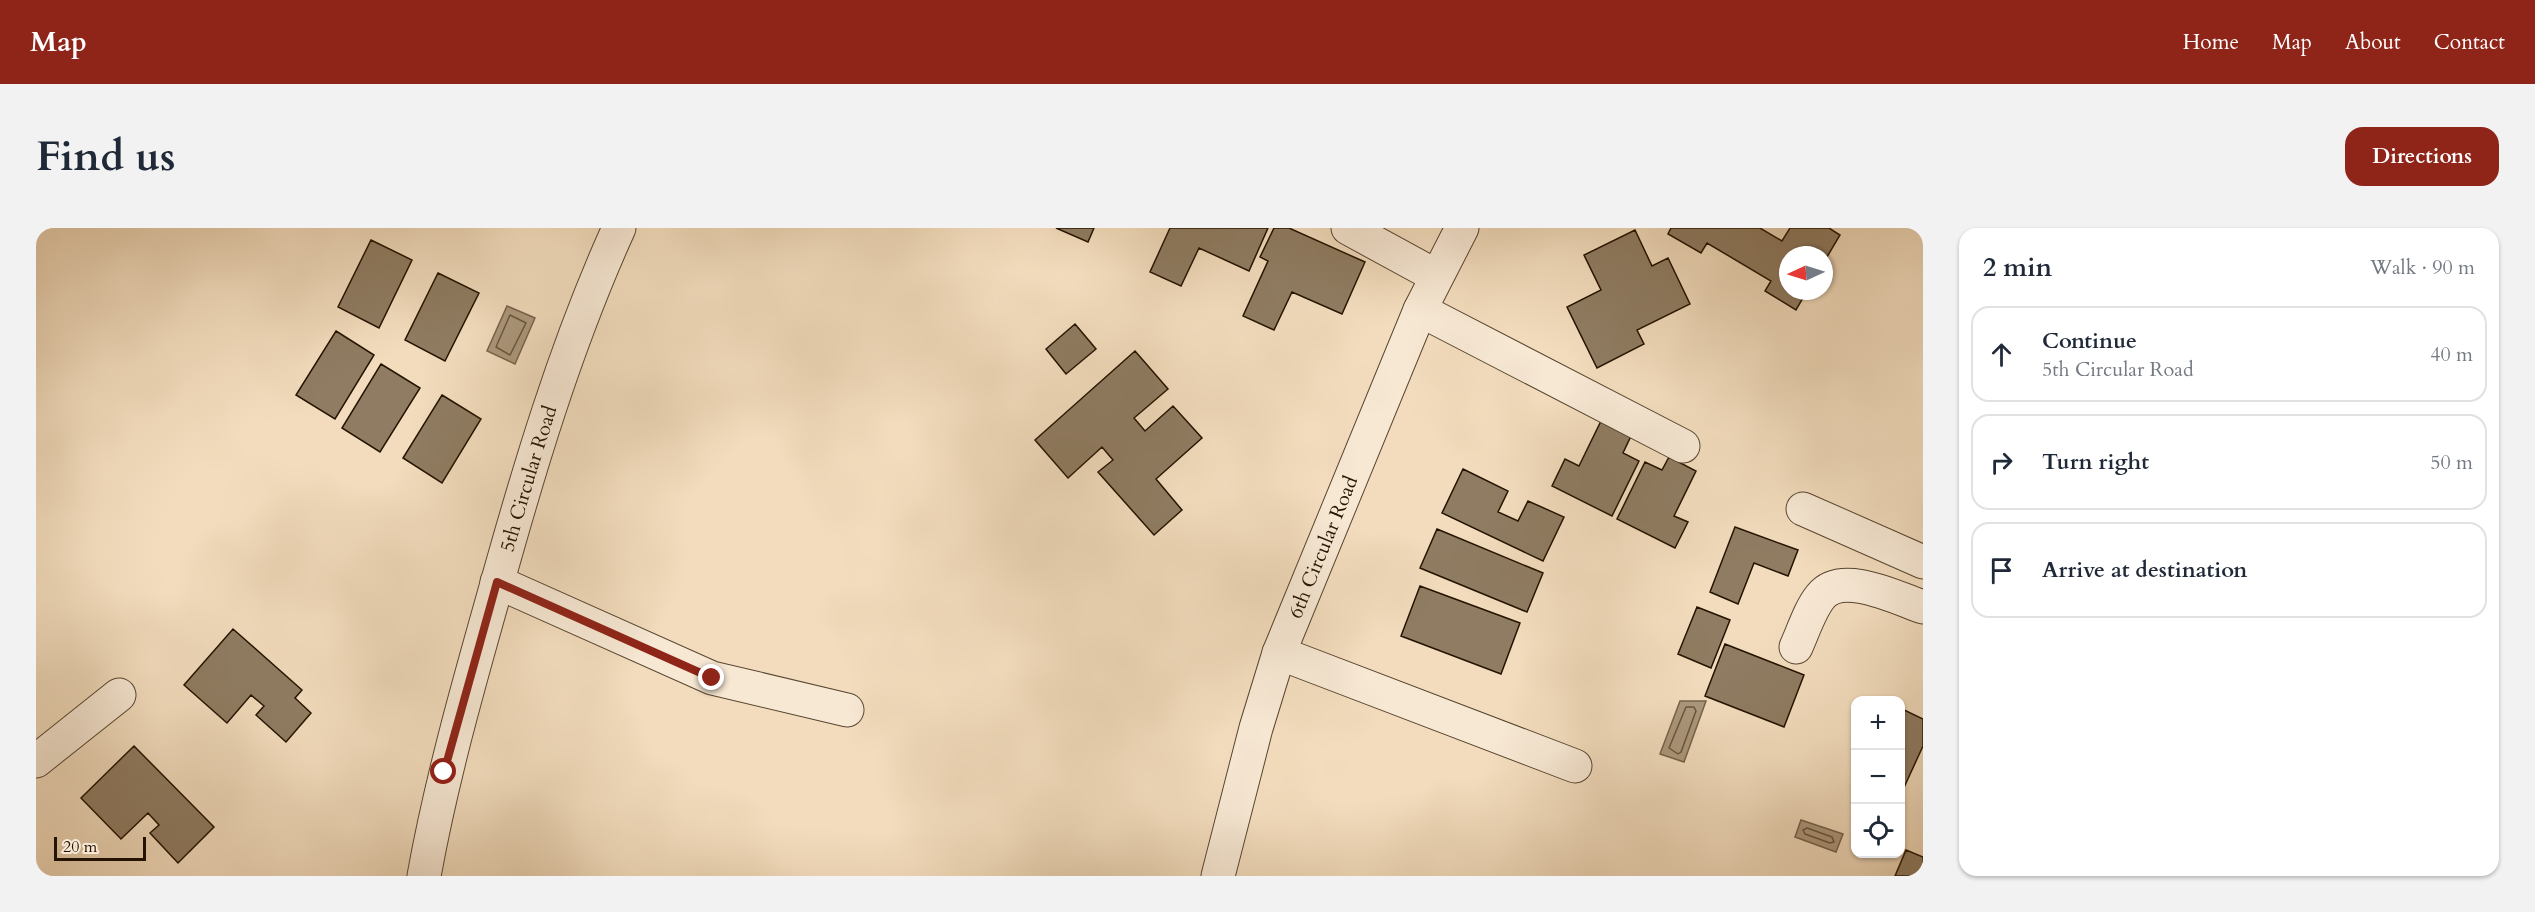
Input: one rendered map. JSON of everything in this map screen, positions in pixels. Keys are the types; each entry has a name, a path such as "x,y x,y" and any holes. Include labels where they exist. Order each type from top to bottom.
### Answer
{"street":[{"name":"5th Circular Road","path":"424,876 444,772 524,485 562,373 619,228"},
{"path":"1348,228 1436,276"},
{"name":"6th Circular Road","path":"1218,876 1256,728 1279,653 1420,310 1462,228"},
{"path":"1420,310 1683,446"},
{"path":"1803,509 1923,562"},
{"path":"497,582 712,678 847,710"},
{"path":"1796,647 1821,596 1834,586 1857,585 1923,607"},
{"path":"1279,653 1575,766"},
{"path":"36,761 119,695"}],"water":[{"path":"507,306 535,318 515,364 487,351"},
{"path":"1680,701 1706,701 1684,762 1660,754"},
{"path":"1801,820 1843,834 1836,852 1795,837"}],"building":[{"path":"1056,228 1094,228 1088,242"},
{"path":"1170,228 1268,228 1249,271 1199,248 1181,286 1150,272"},
{"path":"1274,228 1289,228 1365,262 1342,314 1292,292 1274,330 1243,316 1268,261 1260,257"},
{"path":"1671,228 1760,228 1782,241 1790,228 1829,228 1840,235 1833,247 1779,246 1779,300 1765,291 1771,281 1707,243 1701,253 1668,234"},
{"path":"1635,230 1652,266 1668,258 1690,304 1637,330 1644,344 1597,368 1567,307 1601,290 1584,255"},
{"path":"371,240 412,260 379,328 338,307"},
{"path":"438,273 479,293 445,361 405,340"},
{"path":"1780,300 1802,300 1796,310"},
{"path":"1075,324 1096,349 1066,374 1046,349"},
{"path":"336,331 374,355 335,419 296,395"},
{"path":"1135,351 1168,389 1134,418 1145,431 1173,406 1202,438 1156,479 1182,510 1154,535 1098,472 1113,460 1102,447 1068,478 1035,440"},
{"path":"381,364 420,388 380,452 342,428"},
{"path":"442,395 481,419 442,483 403,458"},
{"path":"1601,421 1631,436 1623,453 1639,461 1612,516 1552,486 1565,459 1579,466"},
{"path":"1669,457 1696,471 1674,516 1688,522 1675,548 1617,519 1645,462 1662,470"},
{"path":"1463,469 1508,491 1498,512 1518,521 1528,501 1564,517 1543,561 1442,513"},
{"path":"1735,527 1798,550 1788,576 1754,563 1738,604 1710,592"},
{"path":"1437,529 1543,573 1527,612 1420,568"},
{"path":"1420,586 1520,623 1501,674 1401,636"},
{"path":"1697,607 1730,620 1711,668 1678,654"},
{"path":"233,629 302,690 295,698 311,713 286,742 256,715 264,706 251,695 227,723 184,685"},
{"path":"1725,644 1804,675 1784,727 1705,696"},
{"path":"1905,710 1923,719 1923,746 1905,785"},
{"path":"134,746 214,827 178,863 150,833 159,825 148,813 121,839 81,798"},
{"path":"1906,850 1923,857 1923,876 1895,876 1903,858 1905,858"}],"route":[{"path":"444,772 497,582 712,678"}]}
